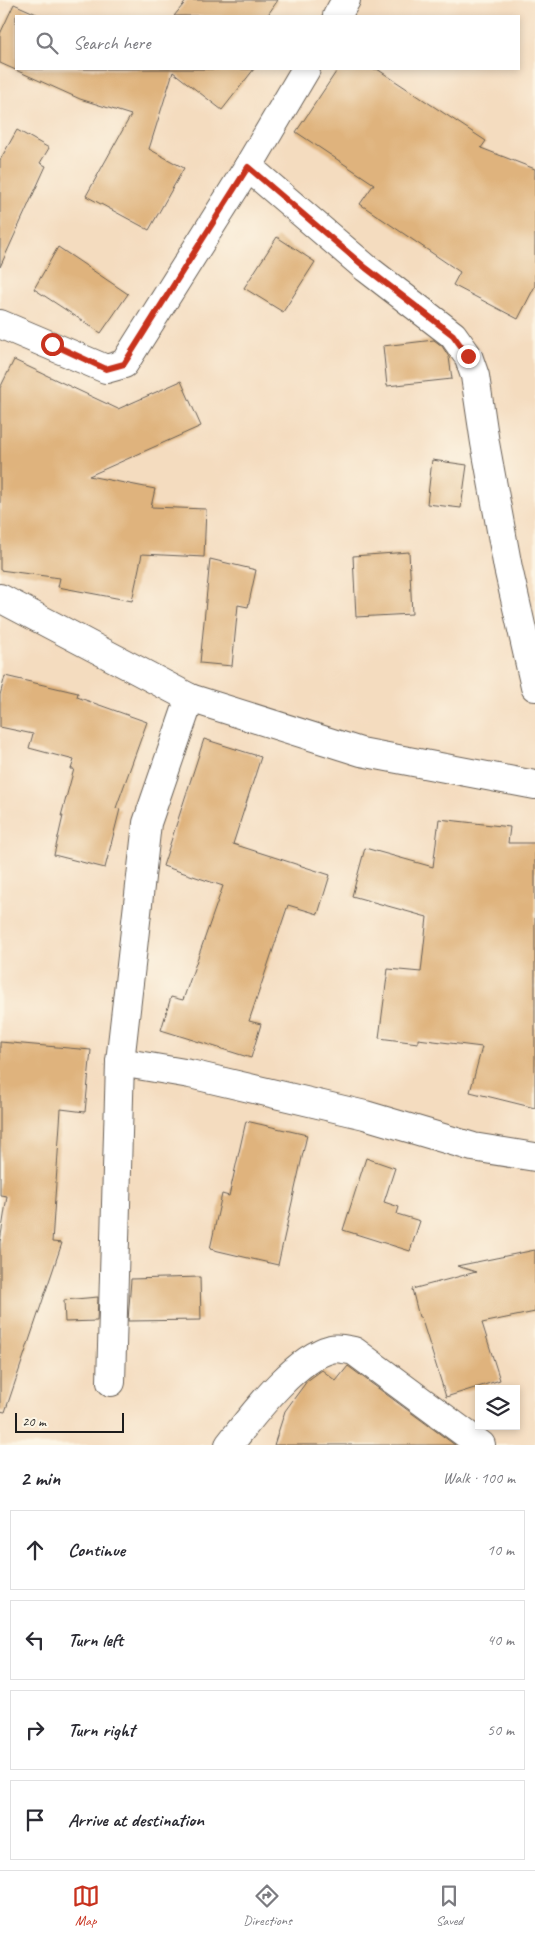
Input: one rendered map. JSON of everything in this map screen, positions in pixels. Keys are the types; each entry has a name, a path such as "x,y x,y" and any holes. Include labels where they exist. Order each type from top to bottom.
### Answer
{"street":[{"path":"338,15 346,0"},
{"path":"0,324 106,369 124,364 248,167 305,70"},
{"path":"248,167 366,268 453,335 468,356 476,376 485,443 506,559 535,687"},
{"path":"0,598 190,698 361,752 535,785"},
{"path":"111,1382 120,1062 147,823 190,698"},
{"path":"120,1062 190,1074 365,1115 473,1147 535,1157"},
{"path":"229,1445 264,1400 307,1360 332,1348 354,1351 481,1445"}],"building":[{"path":"187,0 278,0 268,15 175,15"},
{"path":"14,4 39,15 15,15 15,70 0,63 0,34"},
{"path":"16,70 253,70 222,110 173,72 149,149 184,168 149,230 86,196 131,115 80,99"},
{"path":"337,70 379,70 486,141 481,148 535,169 535,286 518,319 453,285 460,272 360,204 374,184 296,132"},
{"path":"17,130 49,148 40,163 46,166 0,267 0,160"},
{"path":"277,237 315,262 283,312 244,288"},
{"path":"58,247 128,294 101,333 34,289"},
{"path":"434,340 442,346 449,357 452,379 387,386 383,346"},
{"path":"14,360 118,409 181,381 201,426 89,476 155,489 151,507 206,509 204,557 142,554 132,601 58,587 60,578 0,570 0,388"},
{"path":"432,460 467,465 461,508 427,504"},
{"path":"409,552 412,614 356,617 353,556"},
{"path":"210,559 256,570 248,607 238,605 232,666 200,663"},
{"path":"5,676 78,693 77,697 147,722 116,808 120,809 105,868 54,855 63,816 61,816 74,769 71,769 74,760 29,748 33,734 0,727 0,695"},
{"path":"204,739 261,757 233,844 330,875 318,914 288,905 249,1021 261,1024 251,1058 161,1030 171,997 183,1000 223,886 163,866"},
{"path":"439,819 510,827 508,843 535,843 535,1108 470,1092 482,1047 418,1039 418,1043 379,1038 388,969 421,972 427,917 352,896 365,848 433,867"},
{"path":"0,1042 91,1050 85,1112 61,1109 52,1242 62,1243 5,1412 0,1411 0,1242 7,1196 0,1195"},
{"path":"246,1121 307,1135 278,1265 210,1249 222,1194 229,1196"},
{"path":"366,1158 395,1168 384,1202 399,1207 397,1214 420,1221 410,1251 343,1230"},
{"path":"535,1250 535,1312 482,1323 500,1380 484,1385 475,1385 475,1388 446,1397 421,1317 419,1317 412,1289 476,1272 457,1266"},
{"path":"200,1277 201,1320 128,1321 131,1279"},
{"path":"98,1297 97,1321 65,1322 64,1300"},
{"path":"348,1366 455,1445 274,1445 285,1411 307,1381 322,1370 336,1381"}],"route":[{"path":"52,344 106,369 124,364 248,167 366,268 453,335 468,356"}]}
